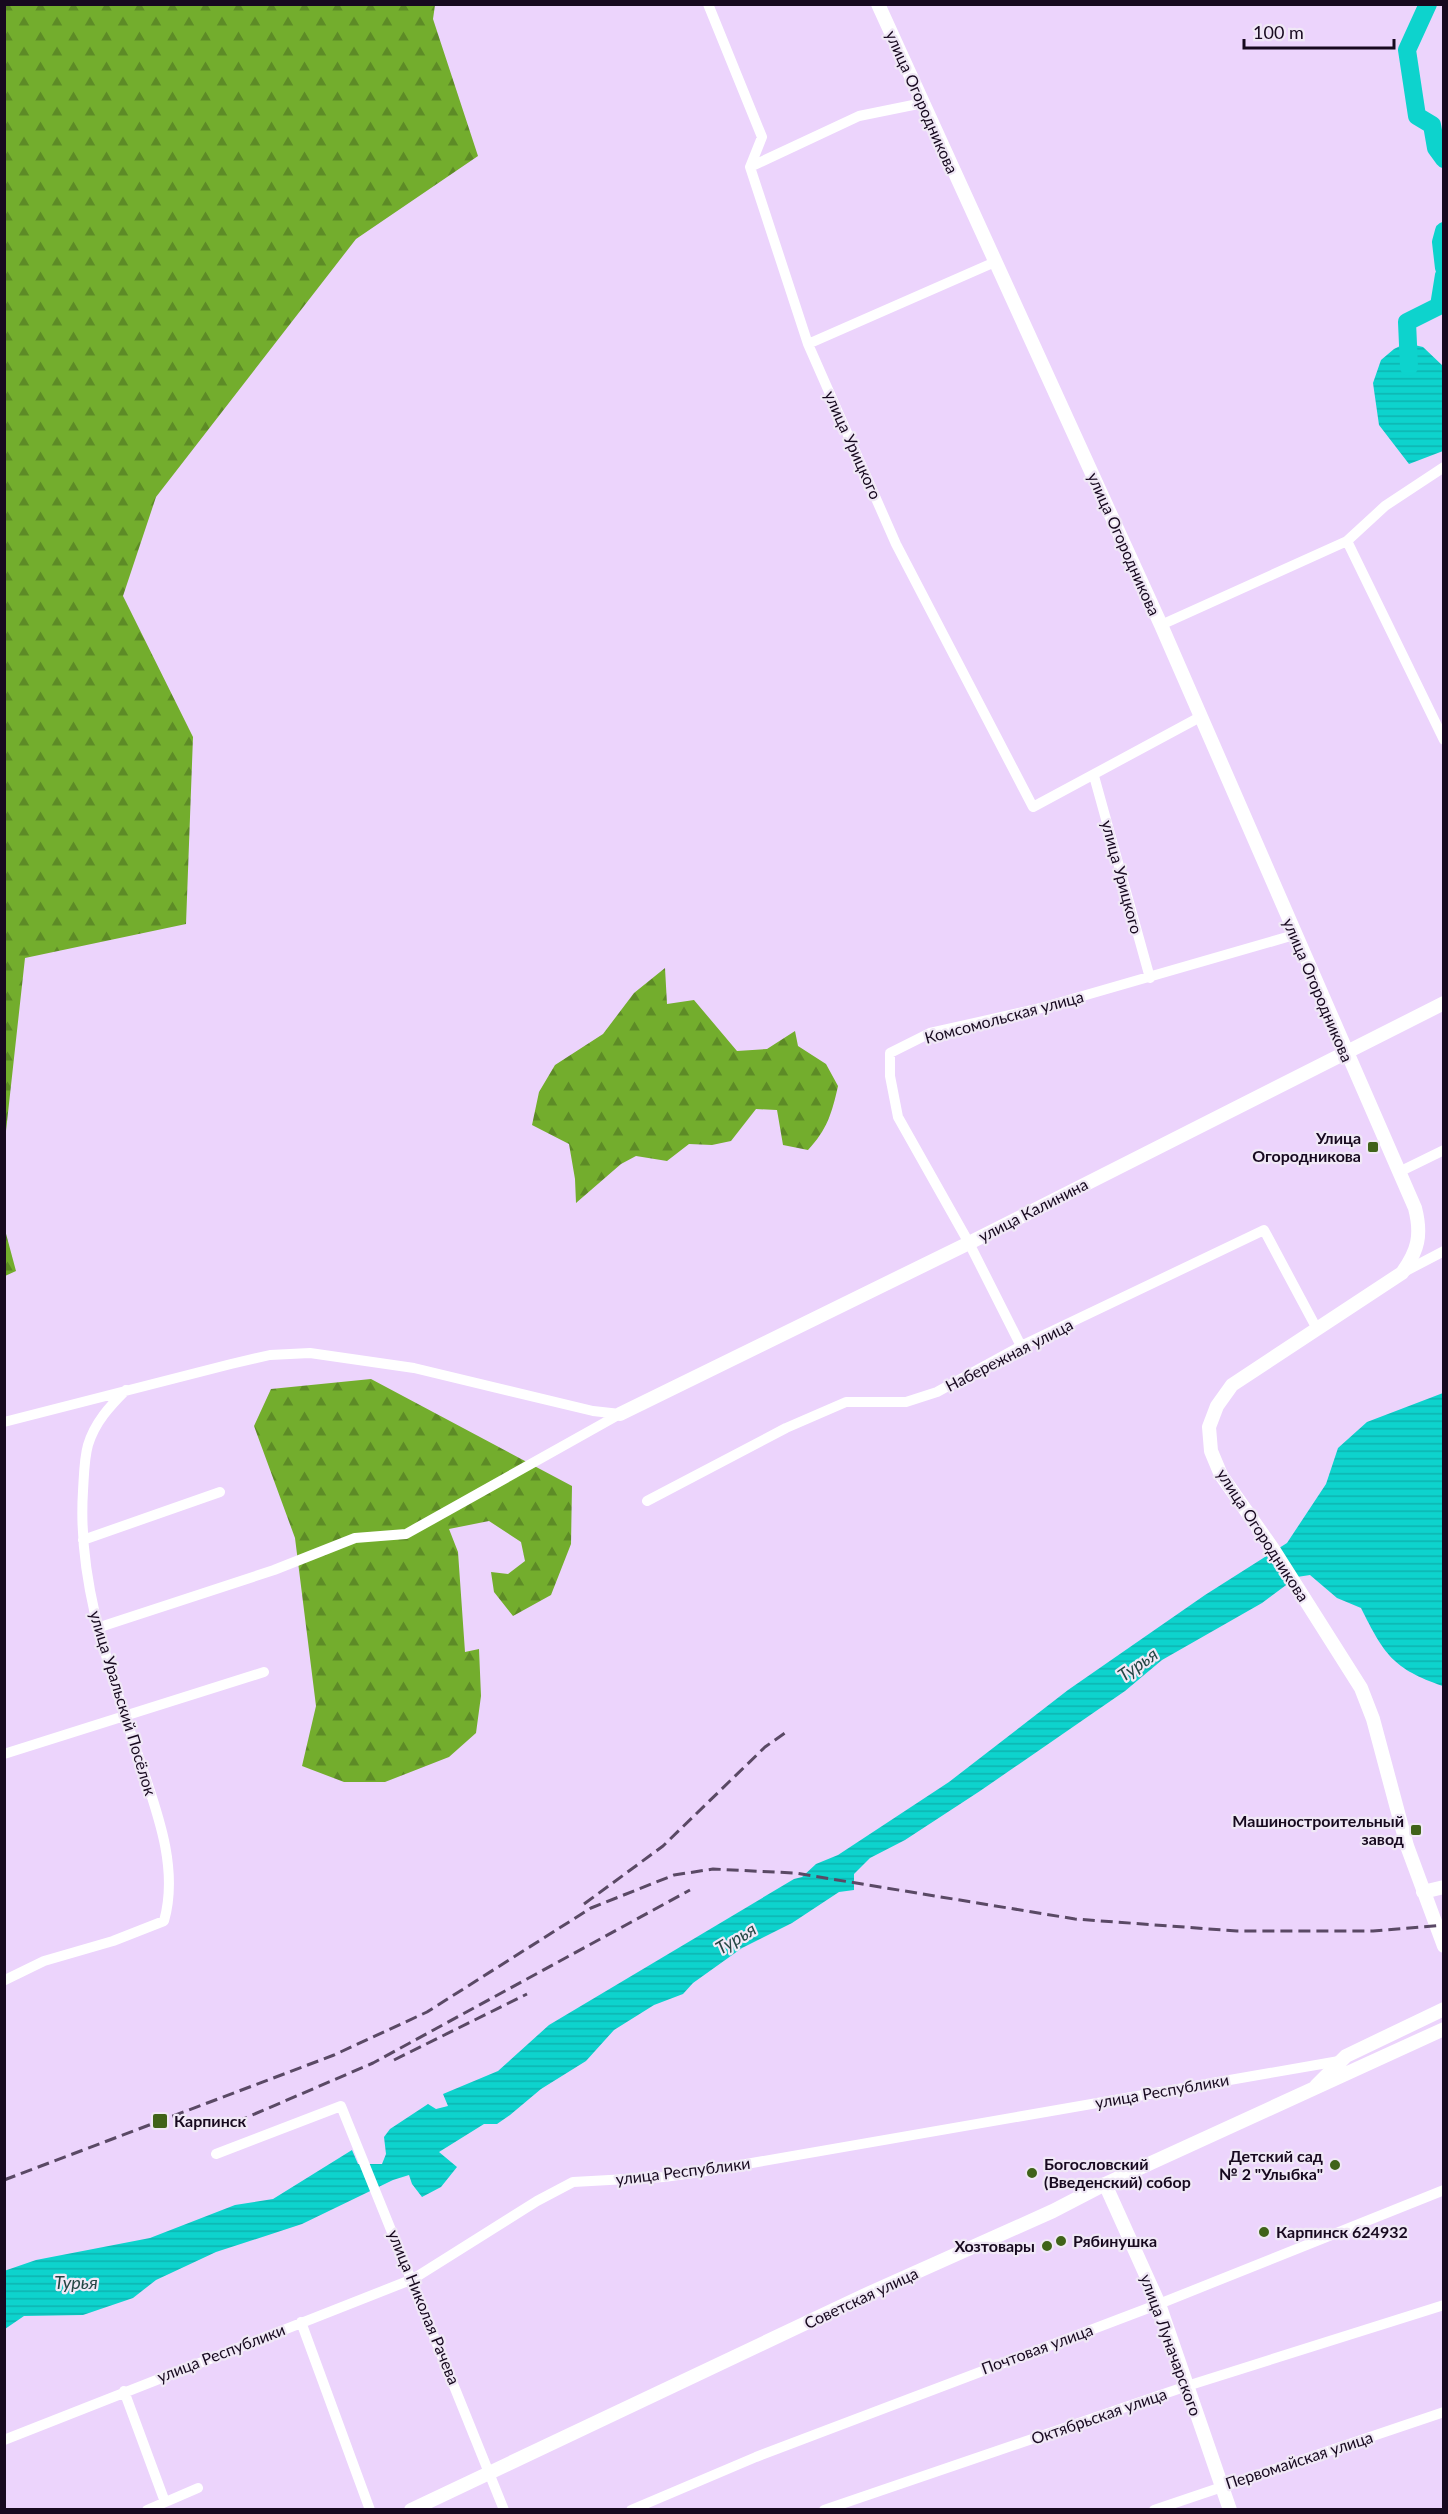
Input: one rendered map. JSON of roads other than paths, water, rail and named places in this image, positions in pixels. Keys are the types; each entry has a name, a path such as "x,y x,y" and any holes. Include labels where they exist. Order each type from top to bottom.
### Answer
{"street":[{"path":"708,4 762,137 750,167"},
{"name":"улица Огородникова","path":"878,4 1161,625 1345,1053 1399,1172 1419,1227 1418,1245 1402,1273 1233,1385 1217,1406 1209,1427 1211,1451 1221,1475 1273,1549 1361,1688 1373,1719 1407,1846 1443,1946"},
{"path":"750,167 860,116 923,103"},
{"name":"улица Урицкого","path":"750,167 808,344 896,544 1033,807 1200,717"},
{"path":"808,344 995,262"},
{"path":"1161,625 1347,541 1385,506 1443,467"},
{"path":"1347,541 1443,740"},
{"name":"улица Урицкого","path":"1094,776 1150,978"},
{"name":"Комсомольская улица","path":"1021,1346 969,1243 898,1117 890,1076 890,1053 930,1033 1041,1008 1294,935"},
{"name":"улица Калинина","path":"621,1414 969,1243 1443,1003"},
{"path":"1399,1172 1443,1150"},
{"name":"Набережная улица","path":"647,1501 786,1428 846,1402 906,1402 937,1392 1021,1346 1264,1230 1317,1329"},
{"path":"1402,1273 1443,1251"},
{"path":"4,1422 270,1355 310,1353 414,1368 593,1411 621,1414"},
{"name":"улица Уральский Посёлок","path":"5,1980 44,1961 112,1941 164,1921 170,1902 161,1822 98,1628 83,1552 82,1506 88,1446 108,1407 126,1390"},
{"path":"98,1628 274,1570 356,1538 406,1533 621,1414"},
{"path":"83,1540 220,1492"},
{"path":"4,1754 264,1672"},
{"path":"1423,1892 1443,1887"},
{"name":"Советская улица","path":"1313,2090 1339,2061 1443,2009"},
{"name":"Советская улица","path":"411,2510 863,2296 1053,2211 1105,2184 1443,2029"},
{"name":"улица Республики","path":"4,2440 413,2279 537,2201 573,2182 627,2180 700,2172 1339,2061"},
{"name":"улица Николая Рачева","path":"216,2154 341,2106 413,2279 504,2510"},
{"name":"улица Луначарского","path":"1105,2184 1159,2304 1230,2510"},
{"name":"Почтовая улица","path":"631,2510 832,2427 1159,2304 1443,2190"},
{"name":"Октябрьская улица","path":"824,2510 1187,2386 1443,2305"},
{"path":"301,2322 370,2510"},
{"path":"124,2391 165,2502"},
{"name":"Первомайская улица","path":"1154,2510 1222,2485 1443,2412"},
{"path":"147,2510 198,2488"}],"water":[{"path":"1406,343 1423,347 1444,367 1443,451 1409,464 1379,425 1373,383 1381,360"},
{"name":"Турья","path":"1443,1393 1443,1686 1412,1673 1392,1658 1376,1637 1361,1608 1337,1598 1310,1575 1297,1577 1262,1603 1162,1660 1125,1691 980,1791 905,1840 870,1858 854,1874 854,1890 839,1892 792,1923 742,1948 693,1983 683,1994 654,2005 614,2030 586,2061 541,2089 497,2124 484,2124 439,2152 457,2167 441,2187 422,2197 412,2184 409,2175 393,2180 302,2224 216,2252 156,2280 133,2298 83,2315 24,2316 5,2329 4,2271 36,2260 150,2238 235,2205 273,2199 352,2150 358,2164 382,2164 386,2154 384,2137 390,2129 428,2104 436,2109 448,2106 443,2094 498,2071 549,2025 794,1879 802,1877 816,1864 838,1855 949,1782 1068,1690 1205,1595 1287,1543 1326,1484 1338,1448 1367,1422"}],"waterway":[{"path":"1428,4 1407,50 1417,116 1432,125 1436,148 1444,159"},
{"path":"1444,231 1441,242 1444,268"},
{"path":"1409,367 1407,322 1439,306 1444,275"}],"railway":[{"path":"584,1904 663,1846 765,1747 785,1733"},
{"path":"4,2180 334,2055 427,2012 591,1908 674,1875 713,1869 795,1873 1075,1919 1237,1931 1373,1931 1444,1925"},
{"path":"236,2122 373,2063 690,1890"},
{"path":"394,2060 527,1994"}],"place":[{"name":"Улица Огородникова","path":"1373,1147"},
{"name":"Машиностроительный завод","path":"1416,1830"},
{"name":"Карпинск","path":"160,2121"},
{"name":"Детский сад № 2 \"Улыбка\"","path":"1335,2165"},
{"name":"Богословский (Введенский) собор","path":"1032,2173"},
{"name":"Карпинск 624932","path":"1264,2232"},
{"name":"Рябинушка","path":"1061,2241"},
{"name":"Хозтовары","path":"1047,2246"}]}
